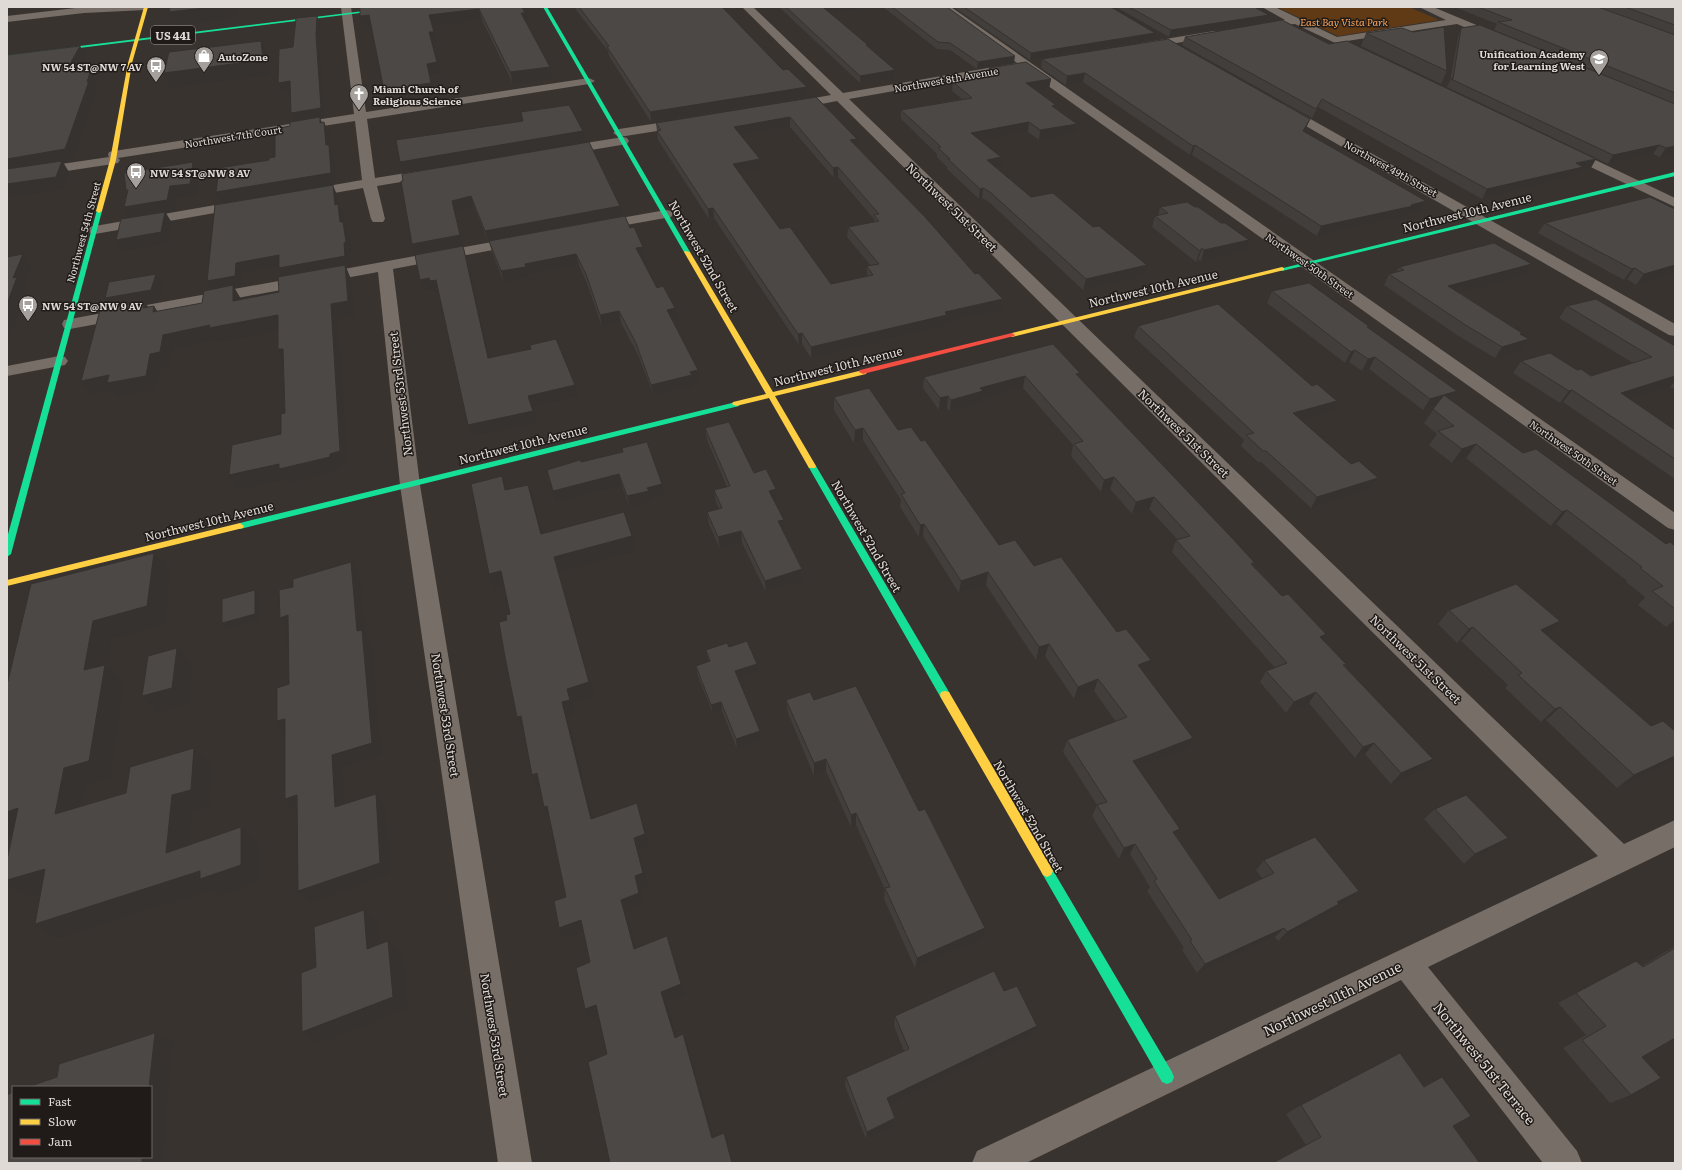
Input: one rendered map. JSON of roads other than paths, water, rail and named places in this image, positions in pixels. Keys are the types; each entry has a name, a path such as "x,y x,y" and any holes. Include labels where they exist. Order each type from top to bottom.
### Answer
{"street":[{"path":"7,19 84,10 146,7"},
{"name":"Northwest 54th Street","path":"7,554 114,157 136,40 146,7"},
{"name":"US 441","path":"7,56 346,11 406,7"},
{"name":"Northwest 52nd Street","path":"545,7 1167,1077"},
{"name":"Northwest 51st Street","path":"747,7 1620,859"},
{"name":"Northwest 50th Street","path":"945,7 1675,523"},
{"path":"1267,7 1378,60"},
{"path":"1424,7 1508,42"},
{"path":"346,11 369,183 378,219"},
{"path":"1335,40 1457,20"},
{"path":"1245,29 1296,21"},
{"path":"1146,30 1186,53"},
{"path":"1130,48 1223,32"},
{"name":"Northwest 8th Avenue","path":"777,108 1040,62"},
{"name":"Northwest 7th Court","path":"7,176 361,115 588,80"},
{"name":"Northwest 49th Street","path":"1269,100 1483,220 1675,331"},
{"path":"546,154 698,121"},
{"path":"1557,146 1675,203"},
{"path":"292,196 446,170"},
{"name":"Northwest 10th Avenue","path":"7,583 410,485 1068,321 1675,174"},
{"path":"95,230 254,202"},
{"path":"580,230 666,214"},
{"path":"70,324 533,238"},
{"name":"Northwest 53rd Street","path":"385,266 410,485 515,1163"},
{"path":"7,371 60,360"},
{"name":"Northwest 11th Avenue","path":"988,1163 1675,833"},
{"name":"Northwest 51st Terrace","path":"1405,962 1565,1163"}],"place":[{"name":"AutoZone","path":"204,73"},
{"name":"Unification Academy for Learning West","path":"1599,76"},
{"name":"NW 54 ST@NW 7 AV","path":"156,83"},
{"name":"Miami Church of Religious Science","path":"359,111"},
{"name":"NW 54 ST@NW 8 AV","path":"136,189"},
{"name":"NW 54 ST@NW 9 AV","path":"28,322"}],"park label":[{"name":"East Bay Vista Park","path":"1344,21"}]}
